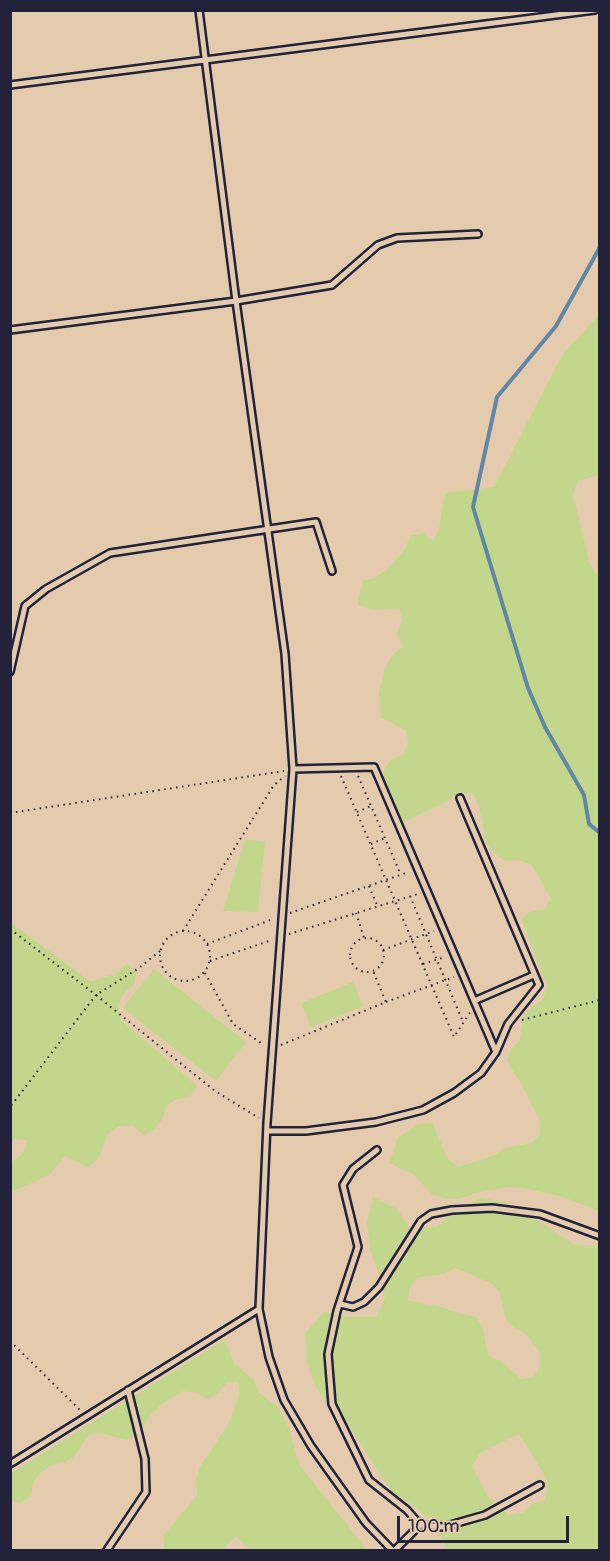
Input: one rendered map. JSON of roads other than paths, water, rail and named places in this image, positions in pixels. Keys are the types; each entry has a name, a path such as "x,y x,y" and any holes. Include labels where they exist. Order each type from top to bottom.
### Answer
{"lane":[{"path":"199,10 236,301 285,654 292,769 267,1123 259,1309 269,1357 285,1400 311,1446 366,1523 394,1551 420,1525"},
{"path":"10,85 595,10"},
{"path":"10,330 236,301 332,285 378,244 397,238 478,234"},
{"path":"10,672 25,606 46,589 110,553 316,522 332,571"},
{"path":"292,769 374,767 496,1052"},
{"path":"267,1131 306,1131 376,1122 423,1110 454,1093 481,1073 496,1052 507,1024 539,985 460,798"},
{"path":"474,1002 534,975"},
{"path":"377,1150 352,1169 343,1185 358,1247 340,1304 328,1354 332,1404 369,1480 408,1510 420,1525 443,1527 485,1515 540,1485"},
{"path":"340,1304 353,1307 364,1302 379,1287 421,1221 431,1214 452,1210 492,1208 540,1214 600,1236"},
{"path":"10,1464 259,1309"},
{"path":"107,1551 146,1492 145,1459 128,1390"}],"waterway":[{"path":"600,247 556,326 497,397 473,507 528,688 545,727 584,795 589,824 600,833"}]}
